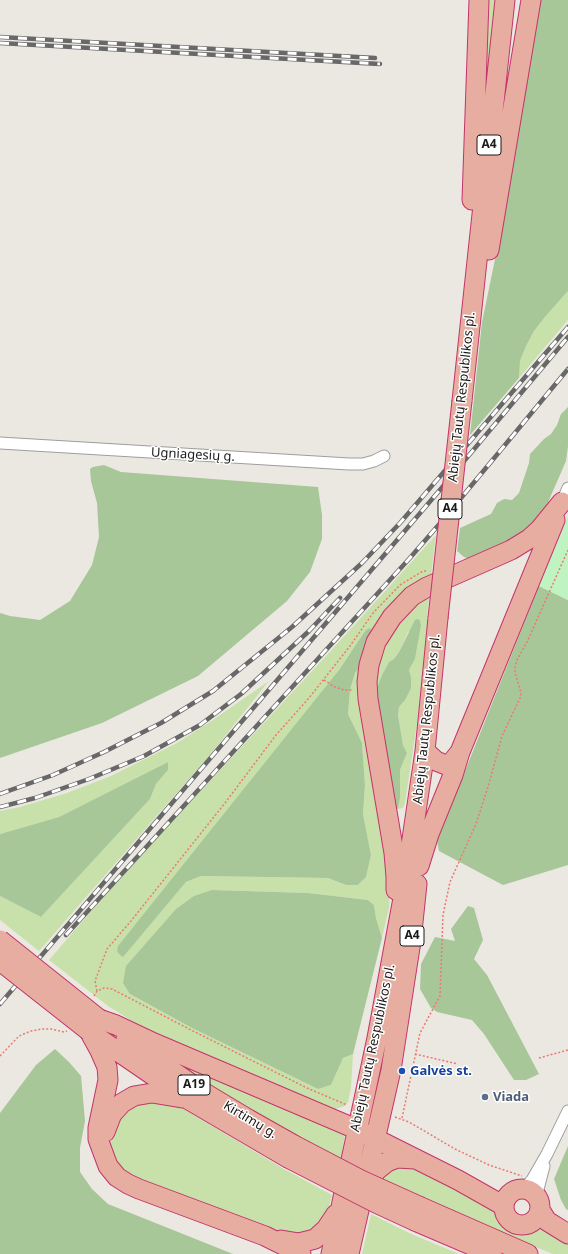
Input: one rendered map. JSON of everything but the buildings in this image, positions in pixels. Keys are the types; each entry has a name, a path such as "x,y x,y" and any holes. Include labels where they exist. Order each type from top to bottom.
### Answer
{"highway":[{"path":"473,290 471,220 479,0"},
{"name":"Abiejų Tautų Respublikos pl.","path":"330,1254 356,1128 377,1038 404,894 425,751 505,0"},
{"path":"471,317 486,264 494,224 531,0"},
{"path":"395,937 395,865 367,689 369,665 376,642 383,629 401,606 412,596 427,587 511,550 529,539 540,529 565,495"},
{"path":"419,866 429,834 453,775 460,752 565,495"},
{"path":"511,550 521,551 532,557 534,569"},
{"path":"425,751 436,761 446,765 452,762 460,752"},
{"name":"Abiejų Tautų Respublikos pl.","path":"350,1254 391,1070 402,1006 419,866 415,817"},
{"name":"Kirtimų g.","path":"0,940 94,1025 189,1100 291,1151 361,1180 418,1214 448,1236 492,1254"},
{"name":"Kirtimų g.","path":"0,961 94,1025 141,1050 179,1076 248,1119 291,1151"},
{"path":"301,1254 264,1236 128,1184 112,1172 108,1166 98,1139 98,1128 108,1085 108,1075 94,1025 116,1025 154,1043 356,1128 458,1180 525,1196 547,1221 568,1234"},
{"path":"102,1150 105,1132 112,1114 128,1099 140,1094 152,1093 189,1100"},
{"path":"365,1187 377,1170 387,1162 398,1158 417,1159"},
{"path":"264,1236 299,1243 309,1241 322,1234 340,1208"},
{"name":"Kirtimų g.","path":"418,1214 528,1254"},
{"path":"448,1236 470,1254"}],"street":[{"name":"Ugniagesių g.","path":"0,443 349,464 374,462 384,456"},
{"path":"525,1196 568,1111"},
{"path":"525,1196 538,1189 547,1154"}],"path":[{"path":"525,1196 489,1165 455,1149 402,1118 420,1033 440,996 443,915 450,882 476,824 502,736 521,696 515,667 517,660 527,642 568,550"},
{"path":"349,1106 307,1088 112,989 104,988 97,991 95,981 107,949 225,803 276,735 324,680 373,613 400,585 423,571 431,571"},
{"path":"324,680 344,690 367,689"},
{"path":"0,1056 19,1036"},
{"path":"539,1058 568,1050"},
{"path":"415,1054 458,1064"}],"green space":[{"path":"485,0 495,0 484,109"},
{"path":"537,0 568,0 568,291 534,331 520,361 519,378 470,435 482,322 503,221"},
{"path":"568,291 568,320 519,378 520,361 534,331"},
{"path":"568,407 568,446 566,461 543,514 531,529 473,561 464,557 457,551 460,528 491,514 497,503 504,499 512,500 519,493 529,463 530,454 544,439 551,434 557,425 561,414"},
{"path":"104,465 121,472 318,487 322,515 322,539 310,572 287,601 198,676 102,723 0,758 0,613 10,616 40,620 70,601 92,565 99,537 97,503 91,481 90,469"},
{"path":"568,516 568,600 539,586"},
{"path":"436,535 431,576 372,634 365,631 339,670 123,956 186,882 201,876 328,878 346,885 358,885 366,877 371,855 363,814 365,785 362,743 348,714 350,690 355,673 361,666 390,887 389,908 382,938 374,905 368,900 308,893 212,890 130,994 192,1028 318,1089 331,1085 343,1058 353,1054 351,1088 348,1102 345,1106 335,1109 142,1027 108,1006 49,960 106,894"},
{"path":"539,586 568,600 568,865 503,885 439,851 437,841"},
{"path":"429,598 427,616 429,617 417,724 405,803 403,808 398,809 400,798 400,770 407,753 403,745 398,715 399,707 405,700 411,677 409,670 415,659 421,626 408,632 399,652 394,659 389,662 375,693 379,657 389,636 401,617 422,599"},
{"path":"418,619 421,626 415,659 409,670 411,677 411,688 405,700 399,707 398,715 403,745 407,753 400,770 400,798 398,809 394,807 375,693 389,662 394,659 399,652 415,620"},
{"path":"369,628 372,630 372,634 361,666 355,673 350,690 348,714 362,743 365,785 363,814 371,855 366,877 358,885 346,885 328,878 201,876 186,882 123,957 120,955 117,951 118,946 339,670 365,631"},
{"path":"269,681 209,756 39,951 0,920 0,896 41,917 150,799 156,784 168,770 168,762 59,817 0,834 0,811 20,807 67,793 111,776 177,743"},
{"path":"168,762 168,770 156,784 150,799 41,917 0,896 0,834 59,817"},
{"path":"212,890 308,893 368,900 374,905 382,938 353,1054 343,1058 331,1085 318,1089 192,1028 130,994 123,983 126,966 176,909 194,896"},
{"path":"468,906 474,908 483,940 474,959 487,975 539,1074 526,1080 514,1080 484,1034 472,1020 437,1012 431,1008 420,989 421,964 435,937 455,941 451,929"},
{"path":"55,1049 81,1076 85,1121 80,1148 80,1172 92,1189 108,1204 233,1254 0,1254 0,1113 36,1065"},
{"path":"160,1052 345,1133 341,1159 297,1136 224,1094"},
{"path":"144,1099 177,1105 284,1169 332,1195 325,1220 317,1232 286,1235 137,1179 124,1172 114,1160 110,1143 111,1137 119,1114"},
{"path":"568,1146 568,1210 561,1200 554,1179"},
{"path":"392,1165 411,1166 497,1208 507,1223 513,1227 524,1230 536,1223 568,1239 568,1254 553,1254 463,1217 380,1180"},
{"path":"371,1214 409,1233 459,1254 362,1254"}],"railway":[{"path":"0,37 375,58"},
{"path":"0,43 380,64"},
{"path":"0,794 53,775 104,752 161,723 213,691 292,627 362,563 400,523 568,327"},
{"path":"0,1004 439,491 568,337"},
{"path":"66,935 409,559 568,369"},
{"path":"0,807 35,798 89,779 144,756 200,725 241,694 309,631 340,598"}],"place":[{"name":"Galvės st.","path":"402,1071"},
{"name":"Viada","path":"485,1097"}]}
